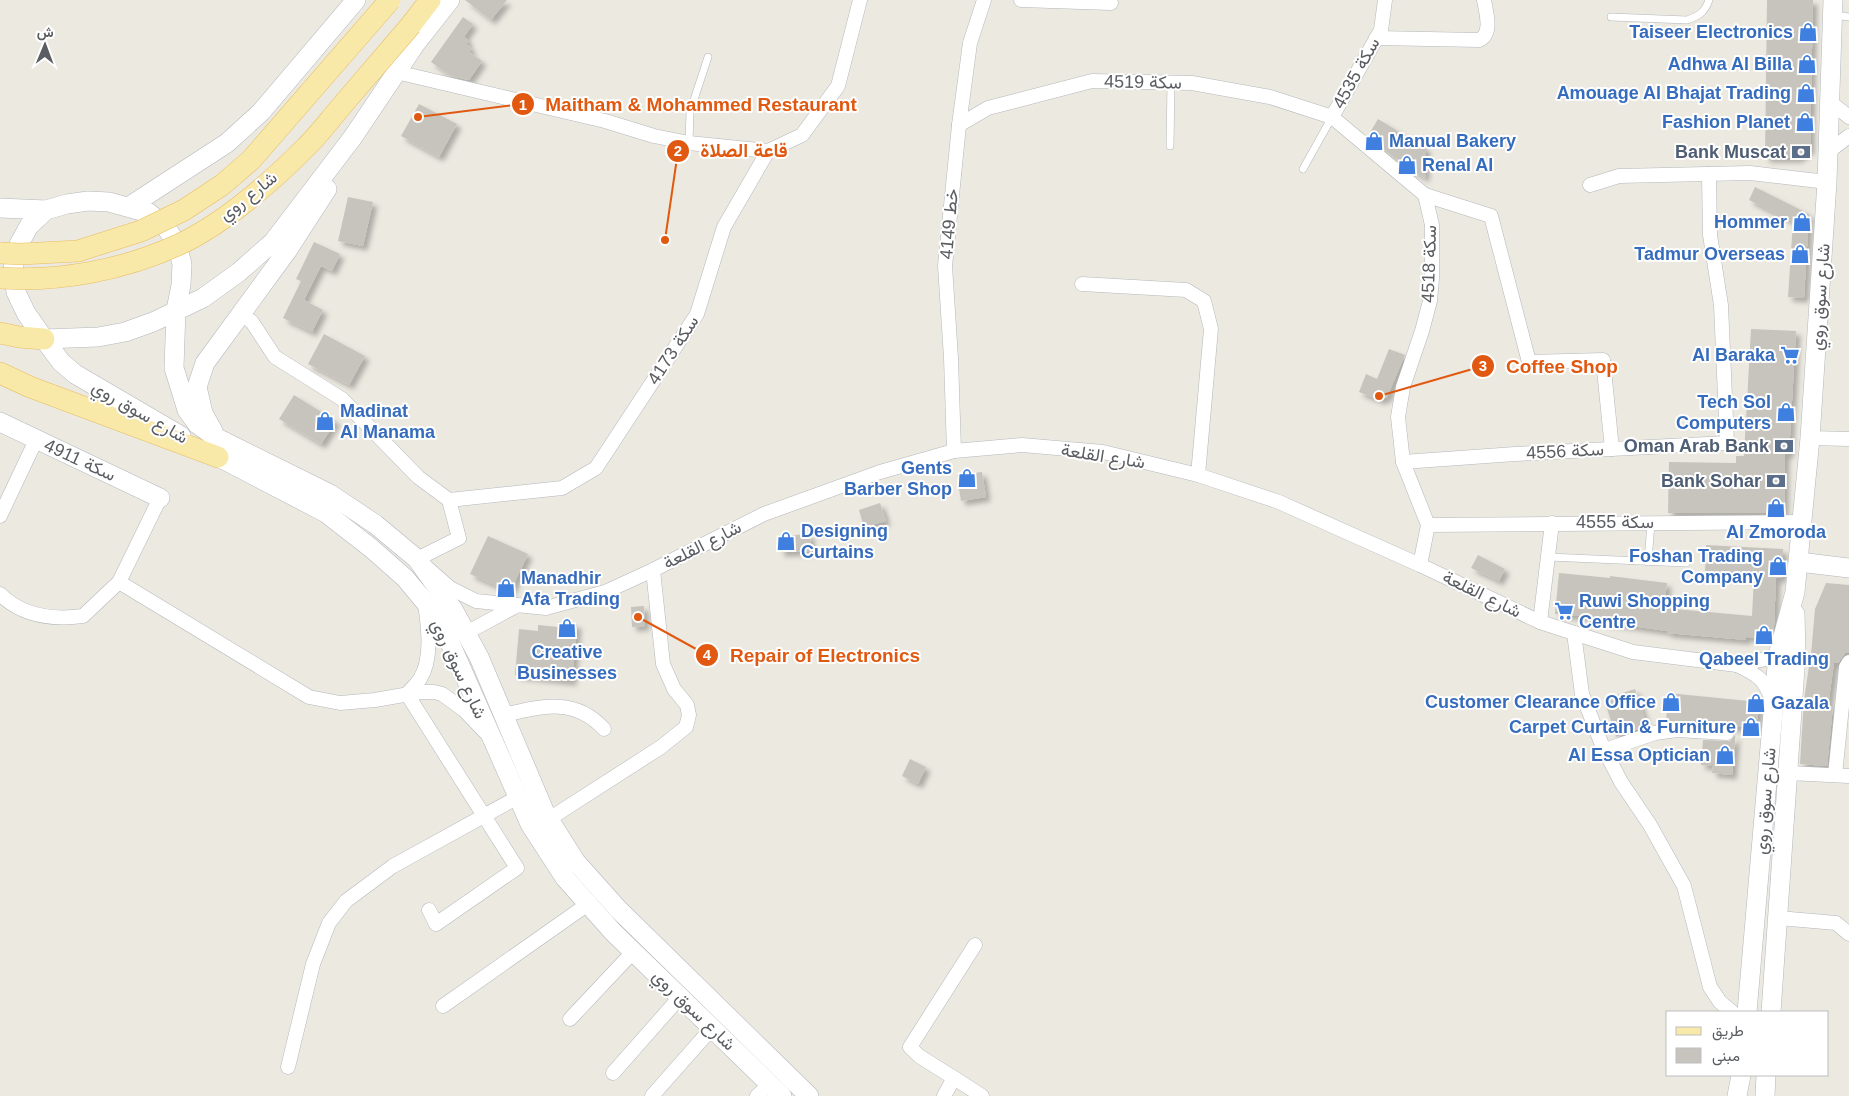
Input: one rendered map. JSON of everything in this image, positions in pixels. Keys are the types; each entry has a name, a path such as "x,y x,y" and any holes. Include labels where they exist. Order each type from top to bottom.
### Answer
{"main road":[{"path":"130,206 227,143 261,112 356,0"},
{"name":"شارع روي","path":"0,252 21,254 78,250 141,231 184,210 222,184 251,160 390,0"},
{"name":"شارع روي","path":"0,278 68,277 118,266 179,244 211,225 254,195 306,148 430,0"},
{"path":"0,333 18,337 44,339 98,337 125,332 152,322 202,298 239,272 273,242 353,137 416,43 450,0"},
{"name":"شارع سوق روي","path":"1747,1011 1774,703 1787,655 1802,530 1827,182 1830,102 1838,11"},
{"path":"217,448 203,413 197,387 205,363 287,250 334,179 353,137"},
{"path":"0,208 46,210 88,201 130,206 149,213 165,226 177,244 182,264 181,285 176,310"},
{"path":"44,339 26,313 16,292 13,269 18,246 29,226 46,210"},
{"name":"شارع سوق روي","path":"176,310 174,368 179,386 187,410 217,448 330,494 375,524 417,559 454,611 479,657 549,819 576,862 618,909 809,1096"},
{"name":"شارع سوق روي","path":"44,339 61,362 75,374 217,448 326,513 371,548 405,578 440,620 530,824 565,878 613,932 712,1028 770,1092"},
{"path":"0,373 39,390 217,448"},
{"name":"سكة 4911","path":"0,422 160,498"},
{"path":"1802,530 1813,557 1824,565"},
{"path":"1798,562 1849,568"},
{"path":"1796,587 1802,574 1810,569 1824,565"},
{"name":"شارع سوق روي","path":"1771,1011 1788,773 1787,655"},
{"path":"1737,1096 1741,1076"},
{"path":"1765,1096 1766,1076"}],"street":[{"path":"396,72 605,121 654,136 689,143 768,150 802,135 838,86 860,0"},
{"name":"4149 خط","path":"954,451 951,358 945,266 959,125 970,42 984,0"},
{"path":"1021,0 1111,3"},
{"name":"سكة 4535","path":"1332,117 1381,30 1385,0"},
{"path":"1376,38 1483,39 1487,31 1484,0"},
{"name":"سكة 4519","path":"959,125 988,108 1092,81 1192,83 1270,97 1332,117"},
{"path":"1830,102 1849,117"},
{"path":"1332,117 1425,194 1491,216 1529,362 1603,360 1612,449"},
{"path":"1828,152 1849,136"},
{"name":"سكة 4173","path":"449,500 562,488 596,468 697,314 724,227 768,150"},
{"path":"1590,185 1619,176 1750,173 1827,182"},
{"name":"سكة 4556","path":"1403,462 1727,443 1722,305 1710,236 1708,174"},
{"name":"سكة 4518","path":"1425,194 1432,225 1430,301 1422,332 1403,387 1398,417 1403,462 1428,525"},
{"path":"1082,284 1186,290 1204,301 1211,328 1198,475"},
{"path":"241,313 252,322 275,357 342,400 418,477 449,500 459,538 417,559"},
{"path":"1810,438 1849,439"},
{"path":"0,516 36,440"},
{"name":"شارع القلعة","path":"417,559 450,588 476,601 546,608 605,592 764,514 880,472 954,451 1022,445 1103,452 1198,475 1279,502 1420,565 1540,622 1633,652 1738,665 1787,655"},
{"path":"0,594 18,608 34,614 51,618 83,616 119,582 160,498"},
{"name":"سكة 4555","path":"1428,525 1651,522 1802,530"},
{"path":"1540,622 1552,523"},
{"path":"1420,565 1428,525"},
{"path":"549,819 661,747 686,727 689,715 687,705 674,690 663,664 653,570"},
{"path":"119,582 308,697 340,703 375,700 421,692 442,694 464,710 494,742"},
{"path":"407,694 419,680 426,666 428,626 425,603"},
{"path":"466,633 518,605"},
{"path":"1574,633 1582,694 1605,750 1621,782 1650,825 1684,886 1710,987 1720,1002 1731,1011"},
{"path":"1788,773 1842,776 1846,667 1849,662"},
{"path":"1738,665 1756,674 1766,685 1774,703"},
{"path":"407,694 517,868 436,924 429,910"},
{"path":"504,715 533,708 566,707 586,713 604,729"},
{"path":"1605,750 1656,733 1677,730 1727,733"},
{"path":"288,1067 313,964 330,923 346,901 393,866 518,798"},
{"path":"443,1006 588,904"},
{"path":"1778,918 1836,922 1849,934"},
{"path":"975,945 910,1047 920,1056 982,1096"},
{"path":"570,1019 633,952"},
{"path":"613,1072 680,996"},
{"path":"652,1096 712,1028"},
{"path":"944,1096 954,1078"}],"lane":[{"path":"1611,17 1687,20 1698,16 1706,9 1709,0"},
{"path":"689,143 690,112 708,57"},
{"path":"1170,146 1171,82"},
{"path":"1303,169 1332,117"},
{"path":"1648,562 1651,522"},
{"path":"1549,557 1686,563"}],"building":[{"path":"465,0 507,0 491,20"},
{"path":"1767,0 1813,0 1810,149 1798,158 1765,158"},
{"path":"463,17 473,24 464,37 469,41 466,44 472,49 469,52 482,61 469,80 451,76 431,62"},
{"path":"419,104 457,124 439,157 401,136"},
{"path":"1378,119 1426,148 1425,178 1404,166 1368,136"},
{"path":"1755,187 1809,214 1804,298 1788,297 1793,222 1749,200"},
{"path":"348,197 373,202 363,246 338,241"},
{"path":"314,242 340,254 332,271 321,266 304,300 323,310 312,332 283,318 301,281 296,279"},
{"path":"1751,329 1796,331 1789,454 1785,454 1784,513 1668,513 1669,462 1736,463 1736,456 1744,456"},
{"path":"324,334 365,356 349,385 308,364"},
{"path":"1389,349 1405,355 1387,397 1380,400 1359,392 1366,374 1377,379"},
{"path":"294,395 336,421 321,444 279,419"},
{"path":"982,472 986,497 961,501 957,475"},
{"path":"880,503 886,521 864,527 859,510"},
{"path":"810,534 811,551 780,552 780,536"},
{"path":"488,536 528,554 510,592 470,574"},
{"path":"1706,545 1783,549 1782,578 1776,578 1774,626 1771,638 1746,637 1746,640 1667,633 1667,631 1604,622 1604,618 1555,614 1559,573 1610,578 1610,576 1667,583 1664,608 1752,616 1754,577 1705,575"},
{"path":"1478,555 1505,569 1499,581 1471,568"},
{"path":"1826,583 1849,585 1849,653 1845,653 1838,663 1834,663 1828,706 1833,706 1827,766 1800,764 1804,700 1810,666 1815,609"},
{"path":"644,606 645,626 632,627 631,607"},
{"path":"558,622 577,624 572,681 515,675 519,629 538,631 538,625 558,627"},
{"path":"1635,689 1647,726 1616,737 1604,699"},
{"path":"1668,693 1759,702 1757,728 1736,726 1736,732 1728,724 1666,722"},
{"path":"1735,735 1732,775 1712,773 1713,766 1701,765 1703,740 1730,741"},
{"path":"910,759 926,767 918,784 902,776"}],"place":[{"name":"Taiseer Electronics","path":"1808,32"},
{"name":"Adhwa Al Billa","path":"1807,64"},
{"name":"Amouage Al Bhajat Trading","path":"1806,93"},
{"name":"Maitham & Mohammed Restaurant","path":"418,117"},
{"name":"Fashion Planet","path":"1805,122"},
{"name":"Manual Bakery","path":"1374,141"},
{"name":"Bank Muscat","path":"1801,152"},
{"name":"Renal Al","path":"1407,165"},
{"name":"Hommer","path":"1802,222"},
{"name":"قاعة الصلاة","path":"665,240"},
{"name":"Tadmur Overseas","path":"1800,254"},
{"name":"Al Baraka","path":"1790,355"},
{"name":"Coffee Shop","path":"1379,396"},
{"name":"Tech Sol Computers","path":"1786,412"},
{"name":"Madinat Al Manama","path":"325,421"},
{"name":"Oman Arab Bank","path":"1784,446"},
{"name":"Gents Barber Shop","path":"967,478"},
{"name":"Bank Sohar","path":"1776,481"},
{"name":"Al Zmoroda","path":"1776,508"},
{"name":"Designing Curtains","path":"786,541"},
{"name":"Foshan Trading Company","path":"1778,566"},
{"name":"Manadhir Afa Trading","path":"506,588"},
{"name":"Ruwi Shopping Centre","path":"1564,611"},
{"name":"Repair of Electronics","path":"638,617"},
{"name":"Creative Businesses","path":"567,628"},
{"name":"Qabeel Trading","path":"1764,635"},
{"name":"Customer Clearance Office","path":"1671,702"},
{"name":"Gazala","path":"1756,703"},
{"name":"Carpet Curtain & Furniture","path":"1751,727"},
{"name":"Al Essa Optician","path":"1725,755"}]}
